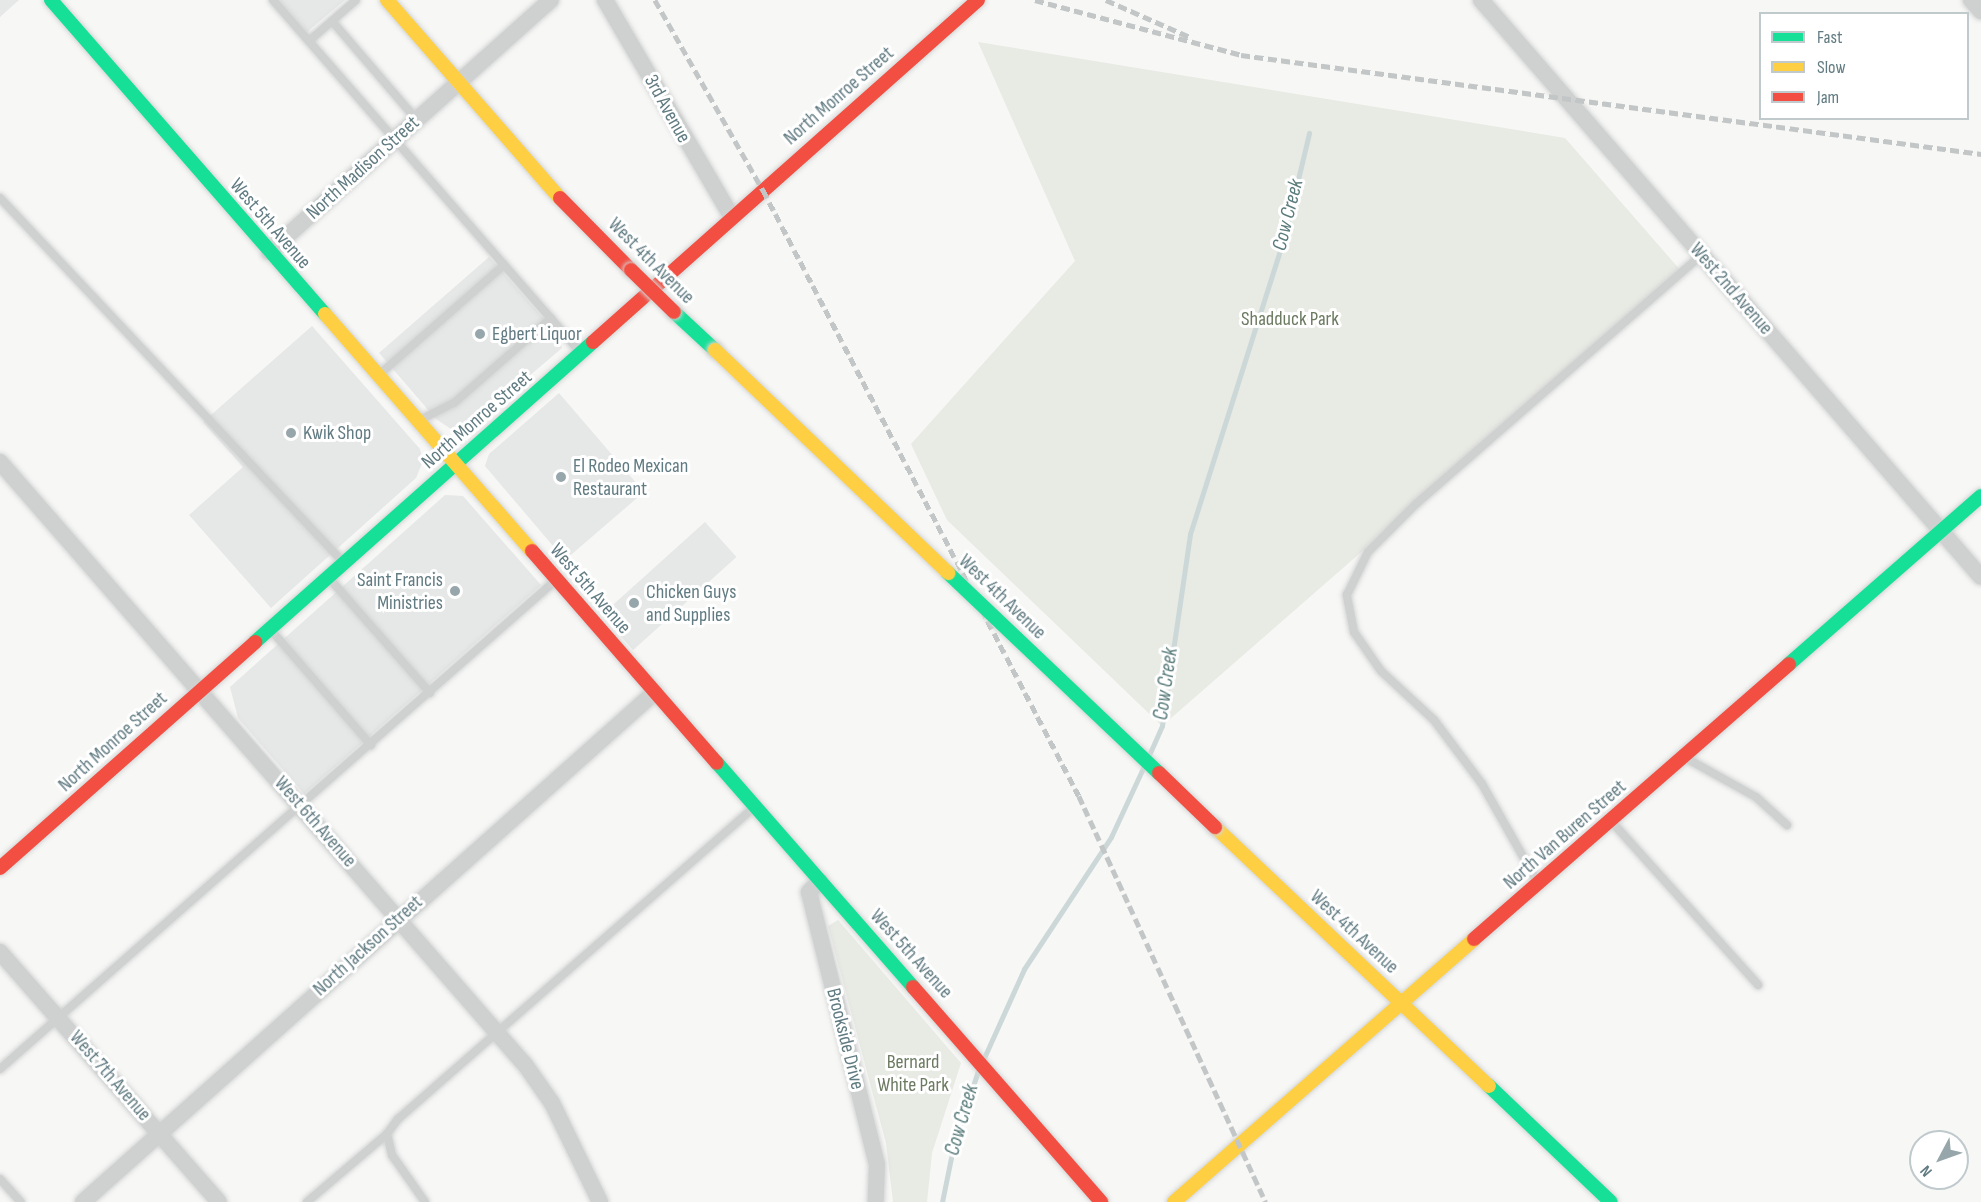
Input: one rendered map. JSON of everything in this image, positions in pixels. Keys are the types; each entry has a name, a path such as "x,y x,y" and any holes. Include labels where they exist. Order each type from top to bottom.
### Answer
{"street":[{"name":"West 5th Avenue","path":"51,0 417,422 1006,1089 1101,1202"},
{"name":"West 4th Avenue","path":"387,0 458,84 631,270 1611,1202"},
{"name":"North Madison Street","path":"269,252 551,0"},
{"name":"3rd Avenue","path":"604,0 732,217"},
{"name":"North Monroe Street","path":"0,868 978,0"},
{"name":"West 2nd Avenue","path":"1481,0 1981,578"},
{"path":"1971,0 1981,11"},
{"name":"West 6th Avenue","path":"1,467 499,1034 552,1103 600,1202"},
{"name":"North Van Buren Street","path":"1174,1202 1403,1005 1981,496"},
{"name":"North Jackson Street","path":"83,1202 655,692"},
{"name":"Brookside Drive","path":"820,881 809,892 877,1164 876,1202"},
{"name":"West 7th Avenue","path":"0,952 219,1202"}],"lane":[{"path":"273,0 582,353"},
{"path":"309,41 356,0"},
{"path":"332,21 417,120"},
{"path":"0,198 344,563"},
{"path":"1538,884 1482,784 1434,720 1381,671 1354,632 1347,595 1368,552 1416,504 1701,255"},
{"path":"377,376 504,265"},
{"path":"417,422 454,403 551,318"},
{"path":"328,577 430,693"},
{"path":"0,1069 556,580"},
{"path":"270,629 371,745"},
{"path":"1684,757 1756,797 1787,825"},
{"path":"307,1202 387,1134 755,806"},
{"path":"1611,820 1758,984"},
{"path":"387,1134 392,1155 425,1202"},
{"path":"0,1179 21,1202"}],"shaded area":[{"path":"0,0 19,0 0,17"},
{"path":"279,0 345,0 307,32"},
{"path":"489,257 559,336 562,348 460,435 436,419 379,353"},
{"path":"312,326 420,449 423,461 416,478 271,608 189,515 243,467 203,422"},
{"path":"559,393 644,492 565,560 485,466 489,454"},
{"path":"445,495 463,496 541,585 304,794 238,718 230,687"},
{"path":"705,522 736,557 633,650 602,615"}],"green space":[{"name":"Shadduck Park","path":"978,42 1565,138 1682,272 1162,726 947,520 911,444 1075,261"},
{"name":"Bernard White Park","path":"838,920 961,1063 932,1153 927,1202 893,1202 886,1143 828,926"}],"waterway":[{"name":"Cow Creek","path":"1149,755 1162,726 1190,534 1285,234 1309,133"},
{"name":"Cow Creek","path":"983,1060 1024,969 1111,837 1144,766"},
{"name":"Cow Creek","path":"942,1202 954,1143 978,1071"}],"railway":[{"path":"655,0 763,190 1079,796 1266,1202"},
{"path":"1035,0 1241,55 1981,154"},
{"path":"1106,0 1190,37"}],"traffic: fast":[{"path":"51,0 325,314"},
{"path":"674,312 715,350"},
{"path":"255,642 593,342"},
{"path":"1789,664 1981,496"},
{"path":"948,573 1159,773"},
{"path":"717,763 913,987"},
{"path":"1489,1086 1611,1202"}],"traffic: slow":[{"path":"387,0 560,198"},
{"path":"325,314 532,551"},
{"path":"715,350 948,573"},
{"path":"1215,827 1489,1086"},
{"path":"1174,1202 1474,939"}],"traffic: jam":[{"path":"593,342 978,0"},
{"path":"560,198 631,270"},
{"path":"631,270 674,312"},
{"path":"532,551 717,763"},
{"path":"0,868 255,642"},
{"path":"1474,939 1789,664"},
{"path":"1159,773 1215,827"},
{"path":"913,987 1101,1202"}],"place":[{"name":"Egbert Liquor","path":"480,334"},
{"name":"Kwik Shop","path":"291,433"},
{"name":"El Rodeo Mexican Restaurant","path":"561,477"},
{"name":"Saint Francis Ministries","path":"455,591"},
{"name":"Chicken Guys and Supplies","path":"634,603"}]}
